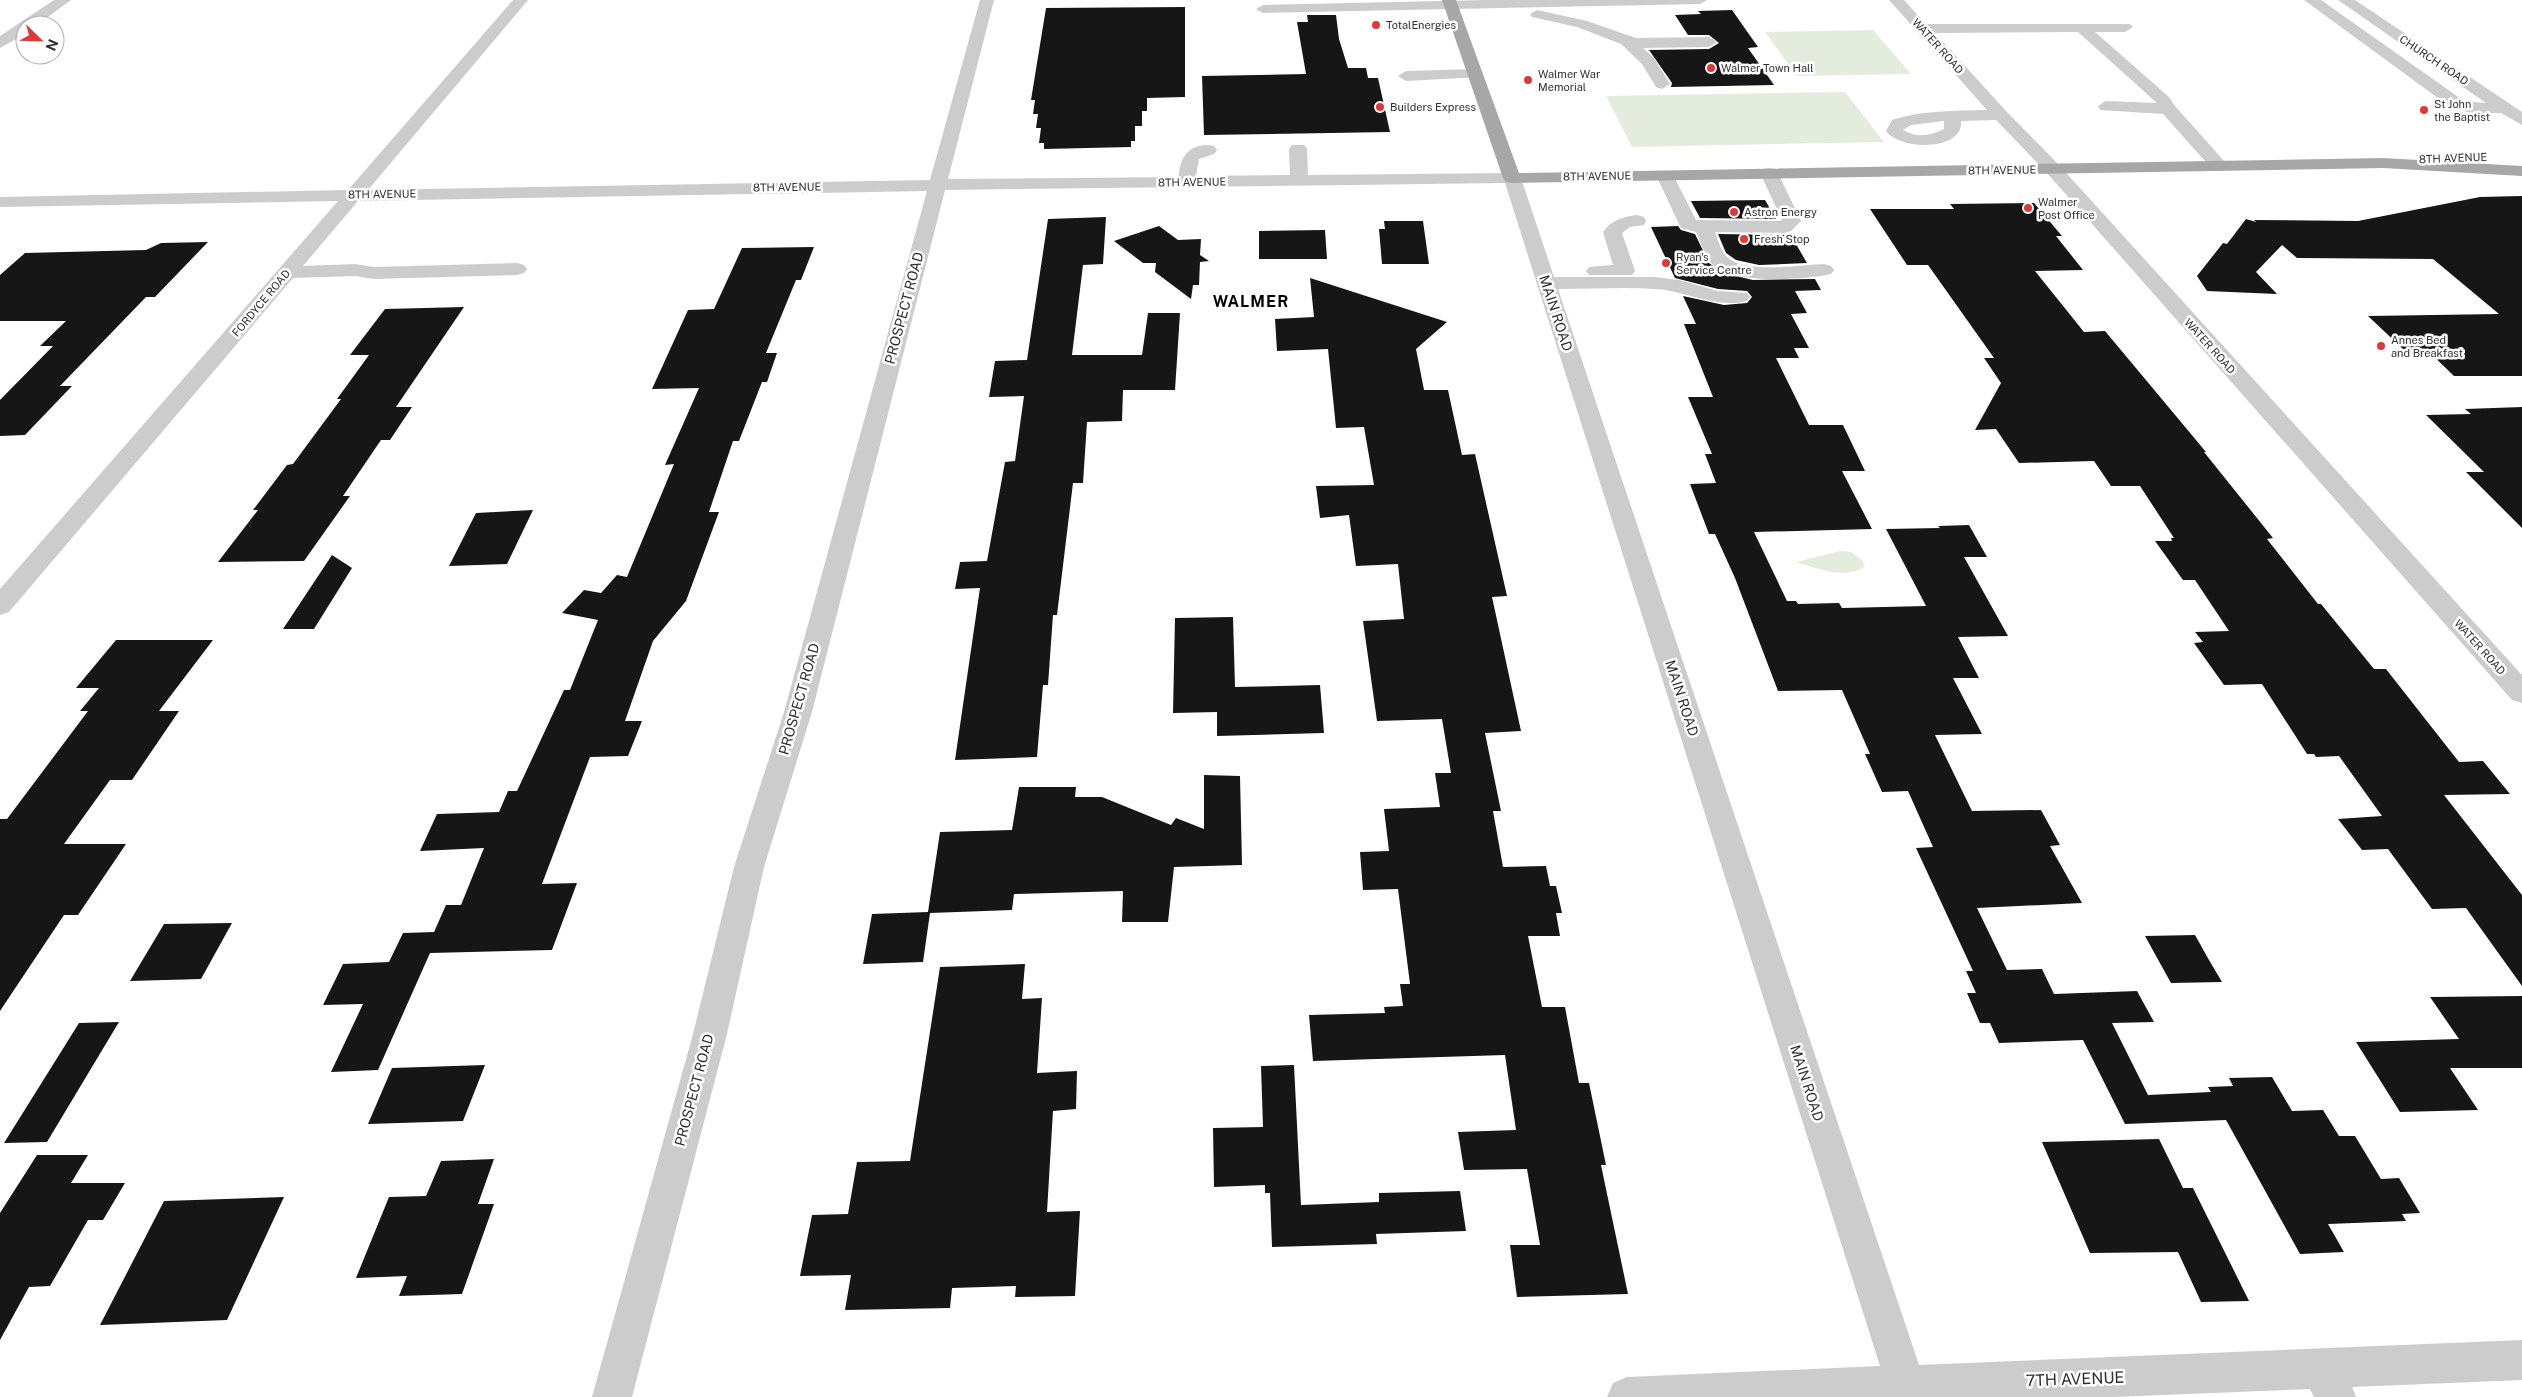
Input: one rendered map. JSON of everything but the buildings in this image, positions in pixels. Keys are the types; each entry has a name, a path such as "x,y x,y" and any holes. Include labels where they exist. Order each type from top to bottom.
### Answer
{"main road":[{"name":"MAIN ROAD","path":"1450,3 1512,178"},
{"name":"8TH AVENUE","path":"1512,178 2383,163 2443,158 2522,157"},
{"name":"8TH AVENUE","path":"2383,163 2522,172"}],"street":[{"path":"42,15 64,0"},
{"name":"FORDYCE ROAD","path":"0,606 353,195 435,103 521,0"},
{"path":"986,0 996,0"},
{"name":"PROSPECT ROAD","path":"612,1397 710,1034 749,867 798,712 854,491 986,0"},
{"path":"1263,9 1450,3 1484,5 1545,2 1700,0"},
{"name":"WATER ROAD","path":"1896,0 2000,115 2053,169 2522,694"},
{"path":"2311,0 2459,105 2472,108 2509,103 2522,120"},
{"name":"CHURCH ROAD","path":"2345,0 2489,98 2509,103"},
{"path":"1484,5 1577,23 1627,41 1654,44 1709,42"},
{"path":"1923,29 2125,27"},
{"path":"2082,28 2163,100 2168,109 2183,123 2198,144 2219,166"},
{"path":"0,44 15,34"},
{"path":"1627,41 1648,61 1662,84"},
{"path":"1404,69 1473,68"},
{"path":"2106,106 2168,109"},
{"path":"1952,117 2000,115"},
{"path":"1298,149 1299,180"},
{"path":"1188,182 1186,169 1190,158 1196,152 1208,150"},
{"path":"1665,175 1688,224 1704,228 1784,227 1792,221 1769,173"},
{"name":"8TH AVENUE","path":"0,202 937,185 1512,178"},
{"name":"MAIN ROAD","path":"1512,178 1908,1391"},
{"path":"1544,278 1625,271 1612,232 1625,222 1636,221"},
{"path":"1704,228 1719,261 1733,269 1757,272 1824,270"},
{"path":"288,272 355,270 374,273 517,269"},
{"path":"1544,278 1655,283 1679,286 1718,297 1740,297"},
{"name":"7TH AVENUE","path":"1627,1397 2328,1383 2522,1360"}],"green space":[{"path":"1873,30 1911,74 1797,76 1765,32"},
{"path":"1845,92 1884,142 1632,147 1606,96"},
{"path":"1840,551 1851,552 1863,561 1864,567 1848,573 1839,573 1821,570 1796,562"}],"place":[{"name":"TotalEnergies","path":"1376,25"},
{"name":"Walmer Town Hall","path":"1711,68"},
{"name":"Walmer War Memorial","path":"1528,80"},
{"name":"Builders Express","path":"1380,107"},
{"name":"St John the Baptist","path":"2424,110"},
{"name":"Walmer Post Office","path":"2028,208"},
{"name":"Astron Energy","path":"1734,212"},
{"name":"Fresh Stop","path":"1744,239"},
{"name":"Ryan's Service Centre","path":"1666,263"},
{"name":"Annes Bed and Breakfast","path":"2381,346"}],"district":[{"name":"WALMER","path":"1251,301"}]}
